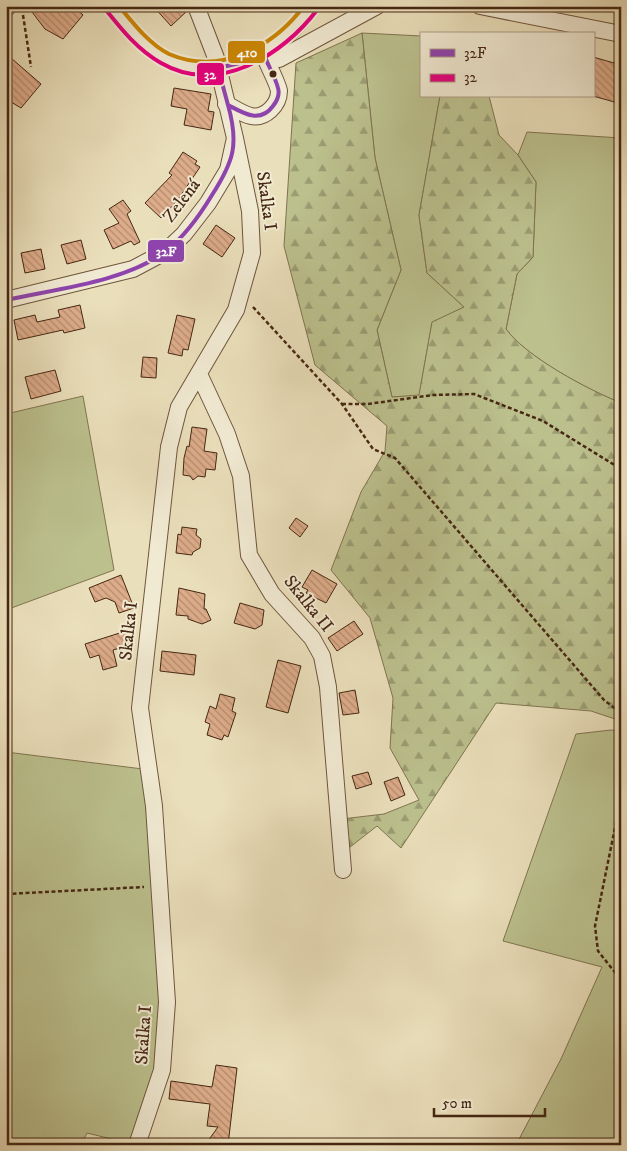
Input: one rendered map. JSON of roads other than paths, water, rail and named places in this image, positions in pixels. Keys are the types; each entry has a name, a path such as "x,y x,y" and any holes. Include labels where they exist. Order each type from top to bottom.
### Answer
{"street":[{"path":"112,6 137,36 166,59 188,67 218,68 240,62 263,52 289,34 311,9"},
{"name":"Zelená","path":"6,300 133,269 165,252 184,234 222,180 228,170 235,138 218,68 196,6"},
{"path":"263,52 279,59 288,56 321,35 377,6"},
{"path":"481,6 621,34"},
{"path":"226,104 251,116 262,115 272,109 278,99 279,91 263,52"},
{"name":"Skalka I","path":"137,1145 162,1070 167,1002 154,806 140,708 169,447 179,407 236,310 252,253 250,211 235,138"},
{"name":"Skalka II","path":"199,374 227,434 241,476 249,555 272,594 312,638 322,656 328,687 343,870"}]}
